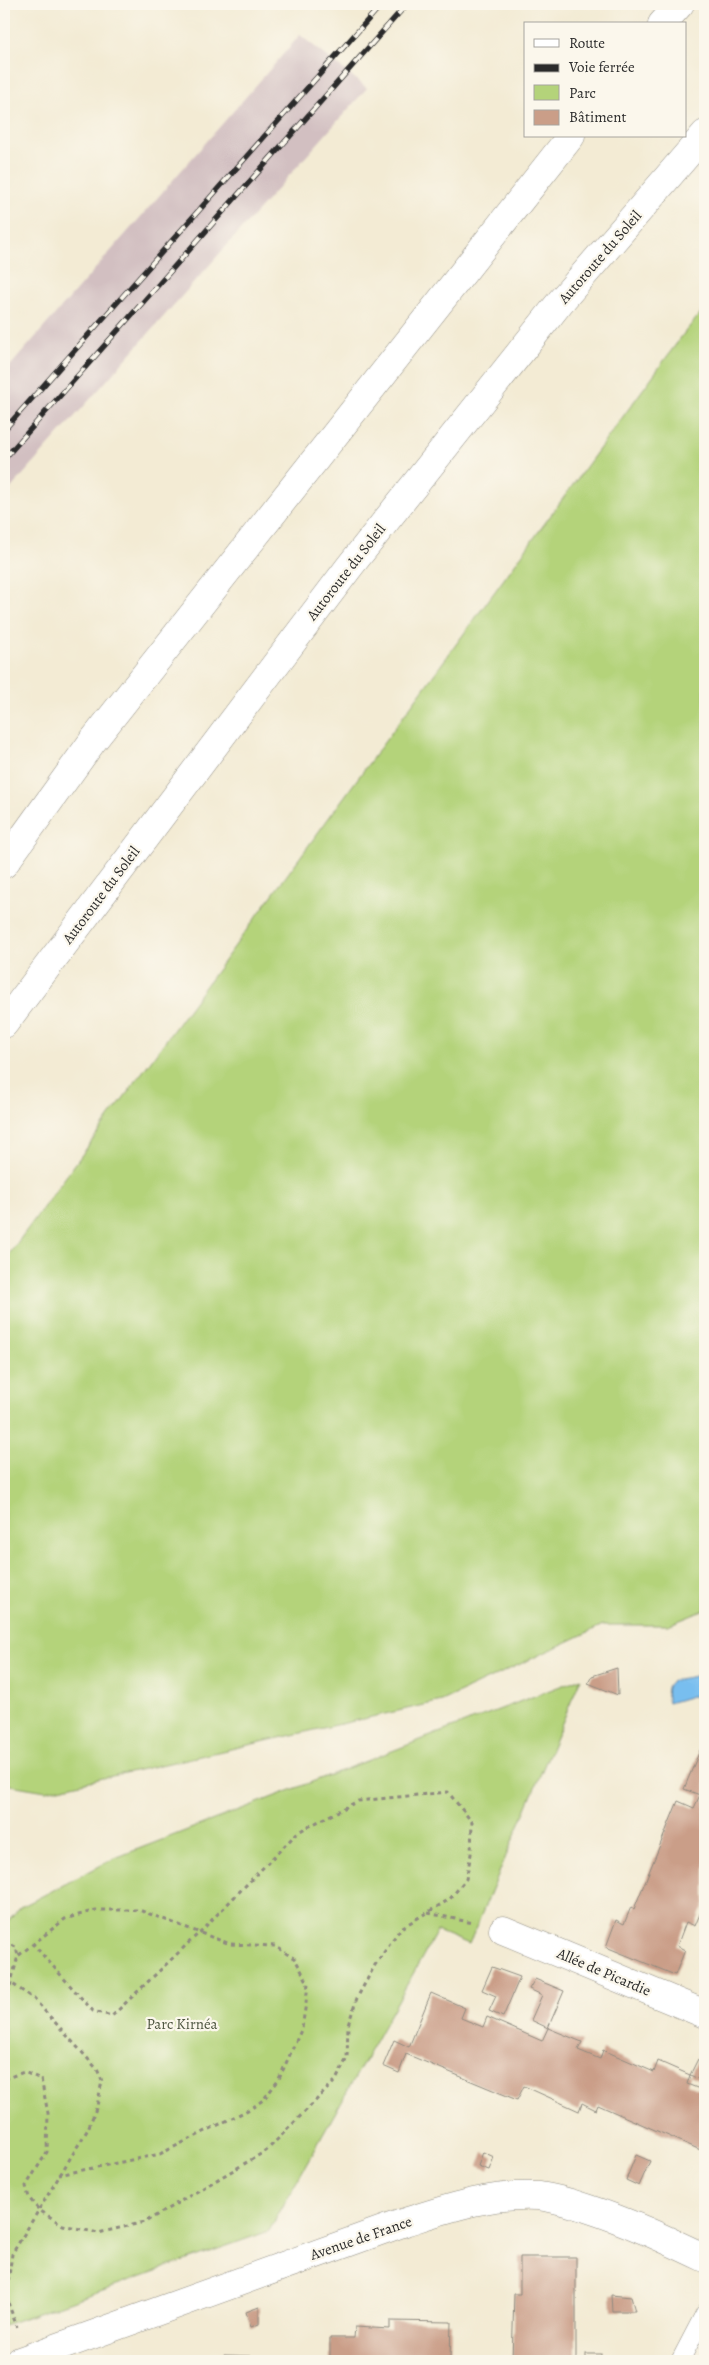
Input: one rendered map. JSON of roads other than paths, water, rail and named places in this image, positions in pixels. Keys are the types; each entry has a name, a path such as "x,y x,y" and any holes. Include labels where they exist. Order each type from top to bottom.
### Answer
{"main road":[{"path":"664,22 680,4"},
{"name":"Autoroute du Soleil","path":"4,1024 350,566 561,301 705,134"},
{"path":"4,864 104,727 569,138"},
{"name":"Allée de Picardie","path":"503,1930 705,2014"},
{"name":"Avenue de France","path":"20,2361 405,2222 464,2204 496,2198 539,2196 566,2202 630,2222 705,2258"}],"lane":[{"path":"680,2361 705,2313"}],"water":[{"path":"699,1675 705,1688 705,1696 699,1701 692,1696 668,1703 666,1694 669,1683 678,1679"}],"railway":[{"path":"4,430 382,4"},
{"path":"4,459 407,4"}],"park label":[{"name":"Parc Kirnéa","path":"182,2024"}]}
